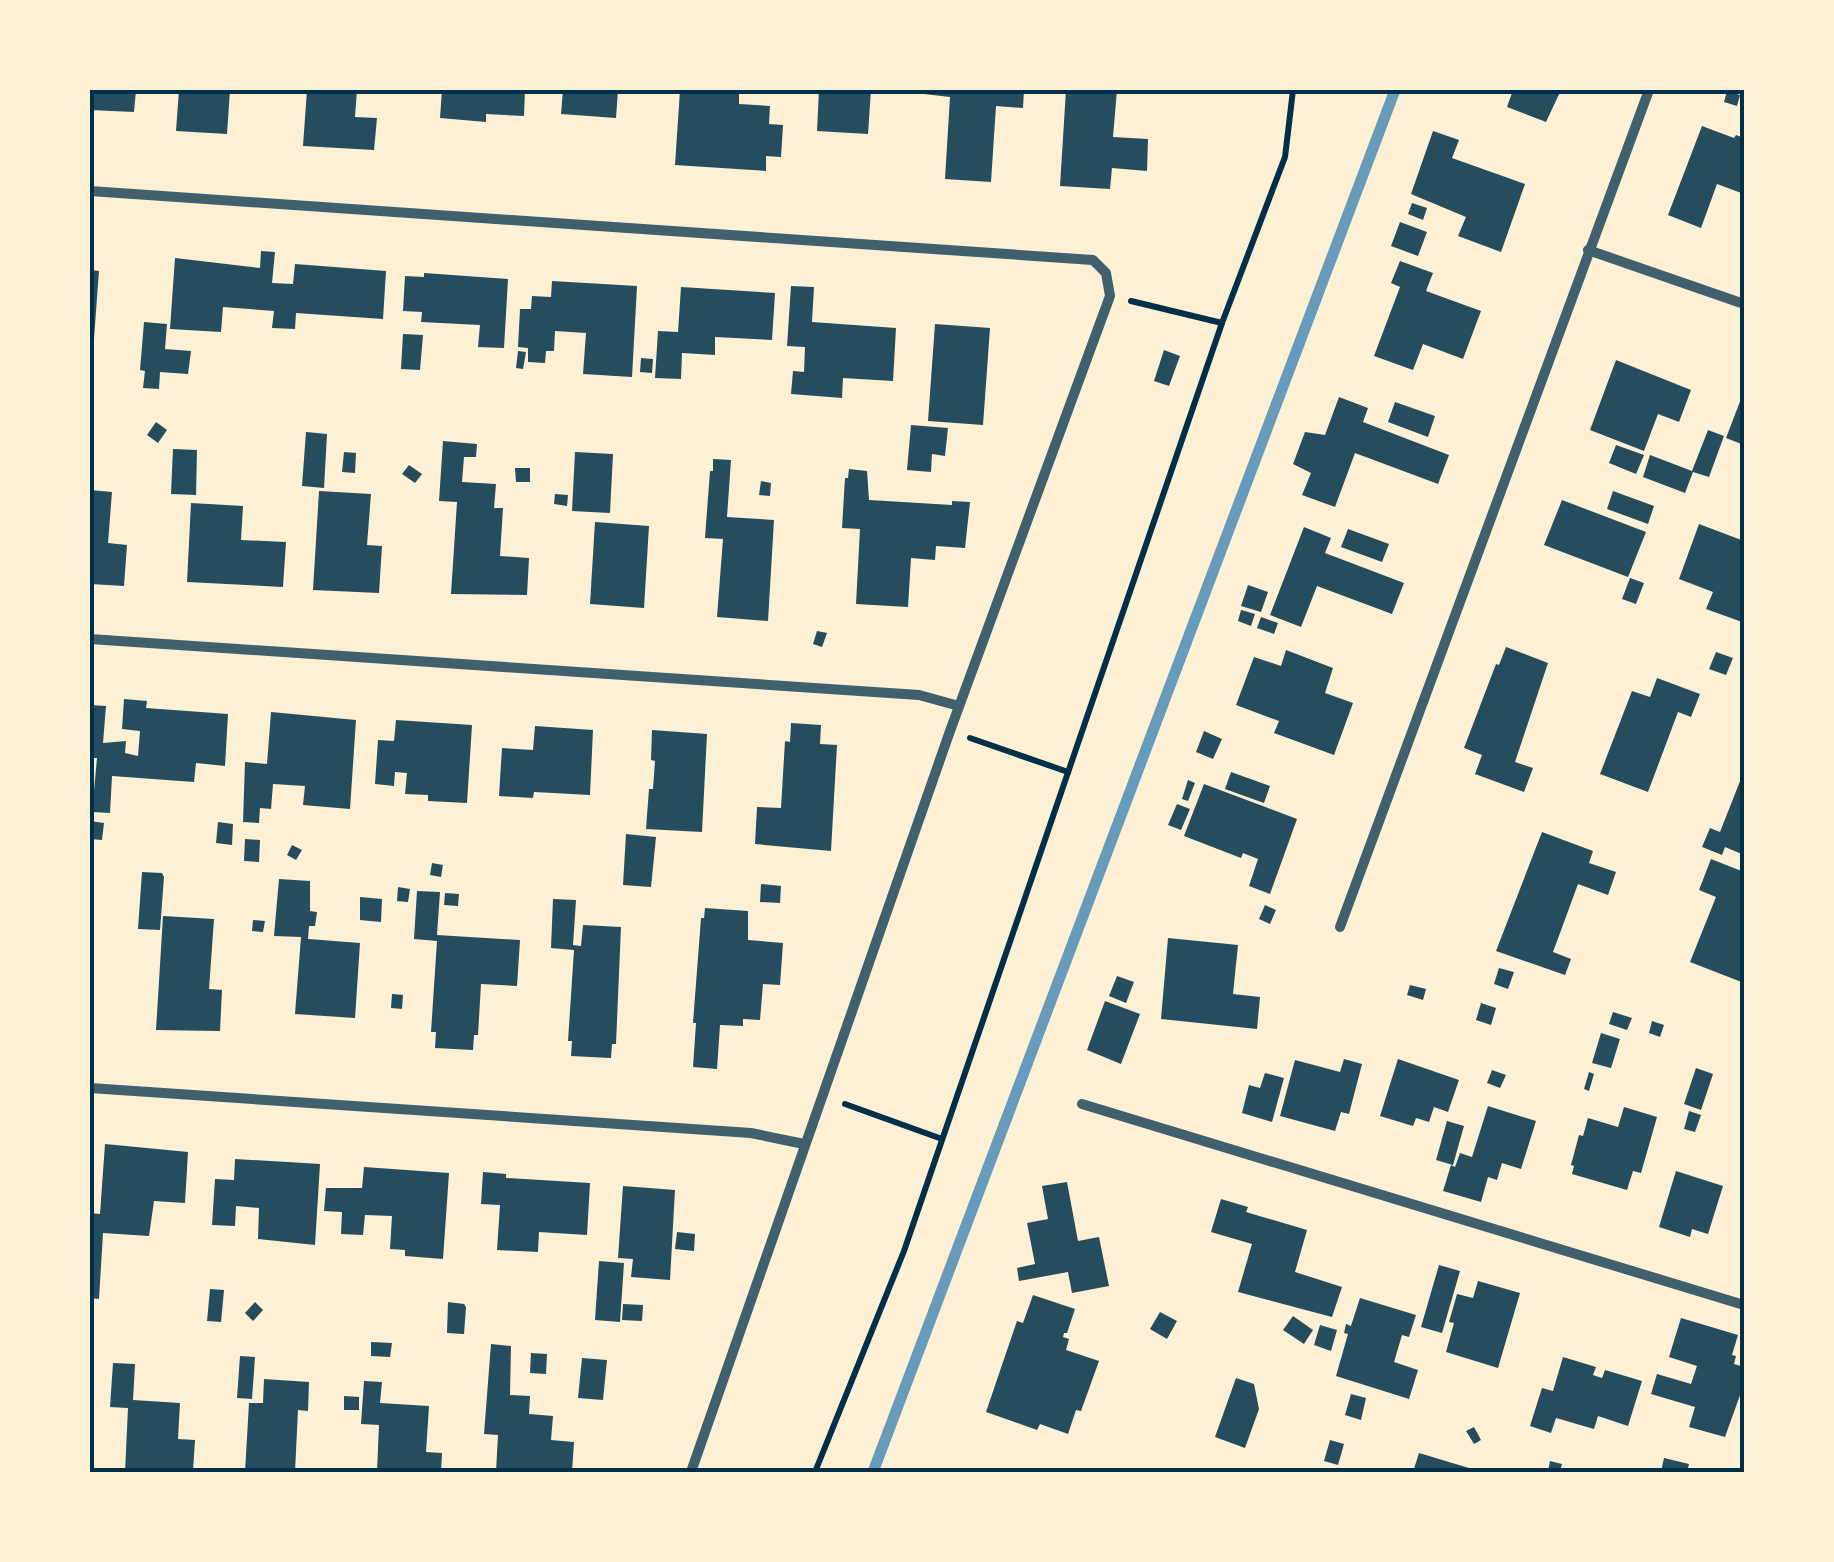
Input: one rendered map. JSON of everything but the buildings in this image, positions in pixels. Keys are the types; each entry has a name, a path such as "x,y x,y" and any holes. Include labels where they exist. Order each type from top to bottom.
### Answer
{"street":[{"path":"1340,927 1650,90"},
{"path":"90,191 1094,260 1106,273 1110,296 950,731 691,1472"},
{"path":"1588,250 1744,304"},
{"path":"90,639 919,695 959,706"},
{"path":"90,1088 751,1132 804,1144"},
{"path":"1082,1104 1744,1305"}],"path":[{"path":"816,1472 904,1251 1222,323 1285,157 1293,90"},
{"path":"1110,296 1222,323"},
{"path":"950,731 1068,772"},
{"path":"821,1095 942,1139"}],"waterway":[{"path":"873,1472 1395,90"}]}
